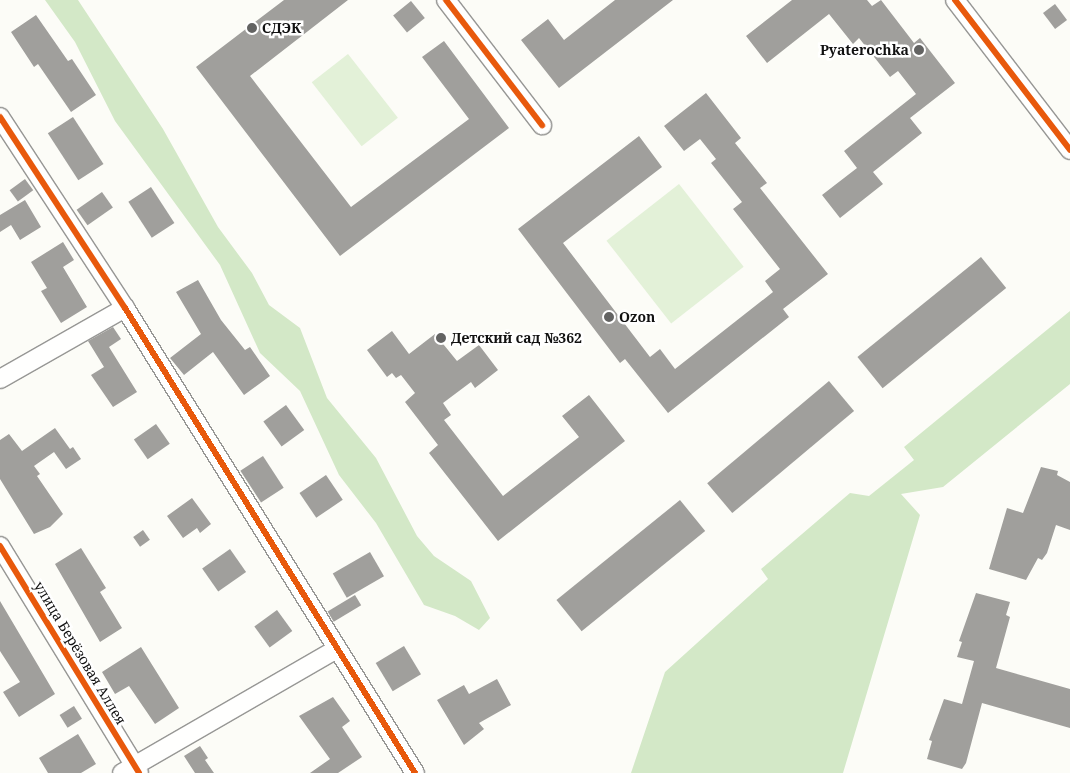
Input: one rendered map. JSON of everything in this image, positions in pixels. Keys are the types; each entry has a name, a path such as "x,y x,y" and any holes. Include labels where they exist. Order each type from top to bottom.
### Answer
{"street":[{"path":"446,0 542,125"},
{"path":"955,0 1070,150"},
{"path":"0,117 125,308 415,773"},
{"path":"0,379 125,308"},
{"name":"улица Берёзовая Аллея","path":"0,546 132,770"},
{"path":"132,770 337,649"}],"green space":[{"path":"45,0 78,0 163,129 218,227 252,273 269,305 300,328 327,398 376,458 417,536 434,556 471,581 490,618 479,630 455,616 424,605 376,523 339,475 300,391 260,353 220,265 115,121 75,42"},
{"path":"348,54 398,118 362,146 312,82"},
{"path":"679,184 744,267 671,323 607,241"},
{"path":"1070,311 1070,384 943,487 901,494 920,515 843,773 631,773 665,672 768,579 761,569 850,493 869,496 914,460 904,447"}],"building":[{"path":"284,0 348,0 250,76 351,207 469,119 422,57 444,41 509,128 340,256 196,67"},
{"path":"615,0 673,0 559,88 521,40 548,19 564,40"},
{"path":"792,0 867,0 872,6 881,0 914,43 920,38 955,83 910,118 922,133 873,172 883,184 840,218 822,195 857,168 844,151 916,94 898,71 890,77 859,38 853,44 829,14 767,63 746,36"},
{"path":"411,1 425,18 407,33 393,15"},
{"path":"1055,4 1067,20 1055,29 1043,13"},
{"path":"36,15 68,61 72,59 96,95 71,112 38,64 34,67 11,32"},
{"path":"706,93 741,138 735,143 767,183 760,188 828,274 783,309 789,317 668,413 625,359 620,363 518,229 639,136 662,167 563,243 650,357 660,349 675,369 773,292 765,281 780,269 733,209 742,202 711,163 716,159 700,139 684,151 664,126"},
{"path":"73,117 103,164 78,180 48,133"},
{"path":"25,179 33,190 18,201 10,190"},
{"path":"151,187 174,223 152,238 128,202"},
{"path":"102,192 113,208 88,225 77,210"},
{"path":"25,200 41,227 20,240 11,225 0,232 0,215"},
{"path":"63,242 74,260 63,267 87,307 61,323 41,291 47,288 31,262"},
{"path":"981,257 1006,288 883,388 857,357"},
{"path":"198,280 221,320 245,350 250,347 270,376 244,395 213,352 184,375 170,358 201,334 176,292"},
{"path":"113,327 121,339 109,347 137,392 113,407 91,375 104,367 88,341"},
{"path":"392,331 409,354 435,334 457,361 479,345 498,370 475,388 471,382 443,403 451,415 444,420 503,496 579,437 562,416 589,395 625,441 498,541 429,453 438,445 405,402 415,393 401,375 396,378 392,373 387,377 367,350"},
{"path":"829,381 854,411 732,513 707,483"},
{"path":"286,405 304,430 282,447 263,421"},
{"path":"156,424 170,444 148,459 134,439"},
{"path":"55,428 70,449 73,447 81,459 66,469 54,452 34,466 40,474 37,476 63,514 50,527 34,534 0,479 0,440 9,434 22,451"},
{"path":"263,456 284,488 261,503 240,471"},
{"path":"1041,467 1058,471 1057,475 1070,482 1070,530 1056,525 1047,553 1042,560 1038,558 1026,580 989,569 1007,508 1023,513"},
{"path":"326,475 343,500 316,518 299,493"},
{"path":"192,498 211,524 200,533 197,528 183,538 167,516"},
{"path":"680,500 705,531 582,631 556,600"},
{"path":"143,530 150,540 140,547 133,537"},
{"path":"81,548 106,588 100,592 122,628 100,642 55,564"},
{"path":"230,549 246,572 218,591 202,569"},
{"path":"370,552 384,576 347,598 333,574"},
{"path":"976,593 1010,602 1006,615 1010,617 996,668 1070,689 1070,728 982,703 966,763 962,769 927,759 932,741 929,740 944,699 962,704 974,661 957,657 962,642 959,641"},
{"path":"355,595 361,605 334,622 328,611"},
{"path":"0,601 55,694 19,717 3,692 20,682 0,651"},
{"path":"277,610 292,631 270,647 254,626"},
{"path":"404,646 421,674 393,691 376,663"},
{"path":"141,647 179,708 155,724 129,686 115,694 102,672"},
{"path":"497,679 511,705 479,723 484,729 464,745 437,700 464,685 469,694"},
{"path":"333,697 350,721 342,727 362,757 338,773 310,773 330,759 299,716"},
{"path":"74,706 82,719 68,728 60,715"},
{"path":"78,734 96,764 81,773 48,773 39,758"},
{"path":"200,746 208,758 205,760 214,773 195,773 184,756"}],"cycle path":[{"path":"446,0 542,125"},
{"path":"955,0 1070,150"},
{"path":"0,117 125,308 415,773"},
{"path":"0,546 139,773"}],"place":[{"name":"СДЭК","path":"252,28"},
{"name":"Pyaterochka","path":"919,50"},
{"name":"Ozon","path":"609,317"},
{"name":"Детский сад №362","path":"441,338"}]}
